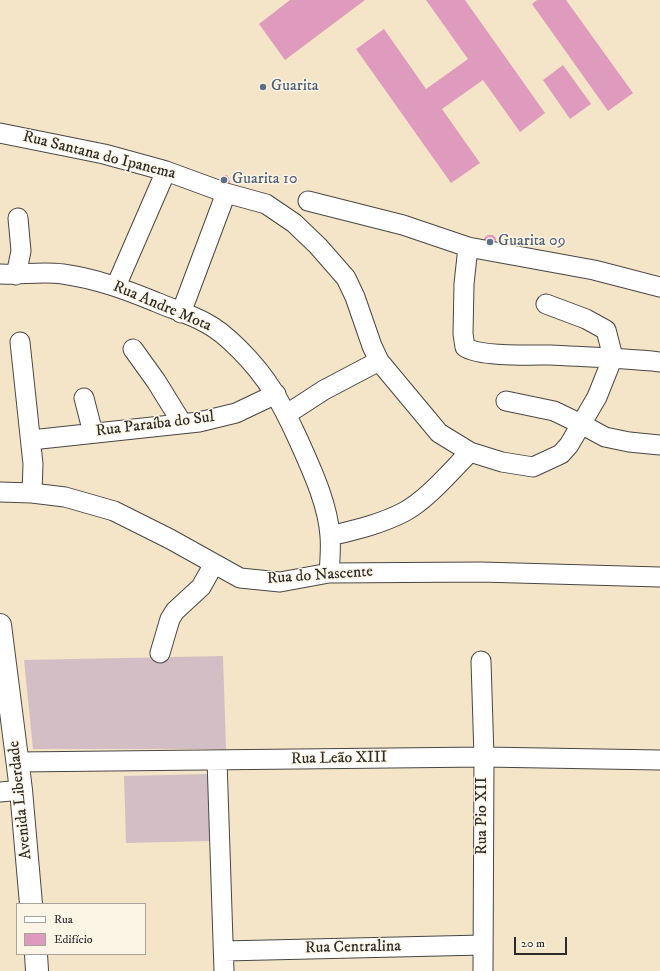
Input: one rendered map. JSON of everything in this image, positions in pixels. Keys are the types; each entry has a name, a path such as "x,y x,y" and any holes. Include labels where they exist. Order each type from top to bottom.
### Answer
{"main road":[{"name":"Avenida Liberdade","path":"0,625 2,661 18,762 10,791 31,903"},
{"path":"36,955 37,971"}],"street":[{"name":"Rua Santana do Ipanema","path":"0,133 104,154 166,171 226,193 266,204 294,223 318,246 346,278 355,297 372,346 379,361 439,432 470,452 502,462 533,467 561,454 569,445 597,397 612,358"},
{"path":"116,286 166,171"},
{"path":"181,313 226,193"},
{"path":"308,201 403,225 468,247 594,270 660,287"},
{"path":"8,274 20,250 18,218"},
{"path":"468,247 464,284 463,334 465,347 470,351 612,358 660,362"},
{"name":"Rua Andre Mota","path":"8,274 62,274 93,279 116,286 207,323 229,339 253,363 276,394 287,414 315,477 326,515 330,536 329,573"},
{"path":"546,304 586,319 606,330 612,358"},
{"path":"20,342 34,464 32,493"},
{"path":"133,349 156,381 182,423"},
{"path":"287,414 324,390 379,361"},
{"name":"Rua Paraíba do Sul","path":"31,440 199,422 236,413 276,394"},
{"path":"84,398 93,433"},
{"path":"506,401 554,411 605,437 629,442 660,445"},
{"path":"330,536 364,527 404,512 424,497 470,452"},
{"name":"Rua do Nascente","path":"0,492 32,493 65,497 114,511 170,539 240,578 280,582 329,573 481,572 660,577"},
{"path":"160,653 170,619 175,611 201,587 214,564"},
{"name":"Rua Pio XII","path":"481,661 484,757 483,971"},
{"name":"Rua Leão XIII","path":"18,762 484,757 660,760"},
{"path":"217,760 224,971"},
{"name":"Rua Centralina","path":"224,951 483,945"}],"shaded area":[{"path":"223,656 226,749 33,749 24,660"},
{"path":"209,774 211,841 126,843 124,776"}],"building":[{"path":"290,0 365,0 285,60 259,24"},
{"path":"426,0 465,0 545,113 520,132 483,80 442,109 480,163 451,183 356,49 384,29 426,89 468,59"},
{"path":"537,0 566,0 633,93 608,111 532,4"},
{"path":"563,65 591,104 570,119 543,80"},
{"name":"Guarita","path":"263,83 266,86 263,89 260,86"},
{"name":"Guarita 10","path":"223,175 227,175 229,178 230,182 228,185 219,181"},
{"name":"Guarita 09","path":"488,235 493,235 496,238 496,244 483,241"}],"place":[{"name":"Guarita","path":"263,87"},
{"name":"Guarita 10","path":"224,180"},
{"name":"Guarita 09","path":"490,242"}]}
